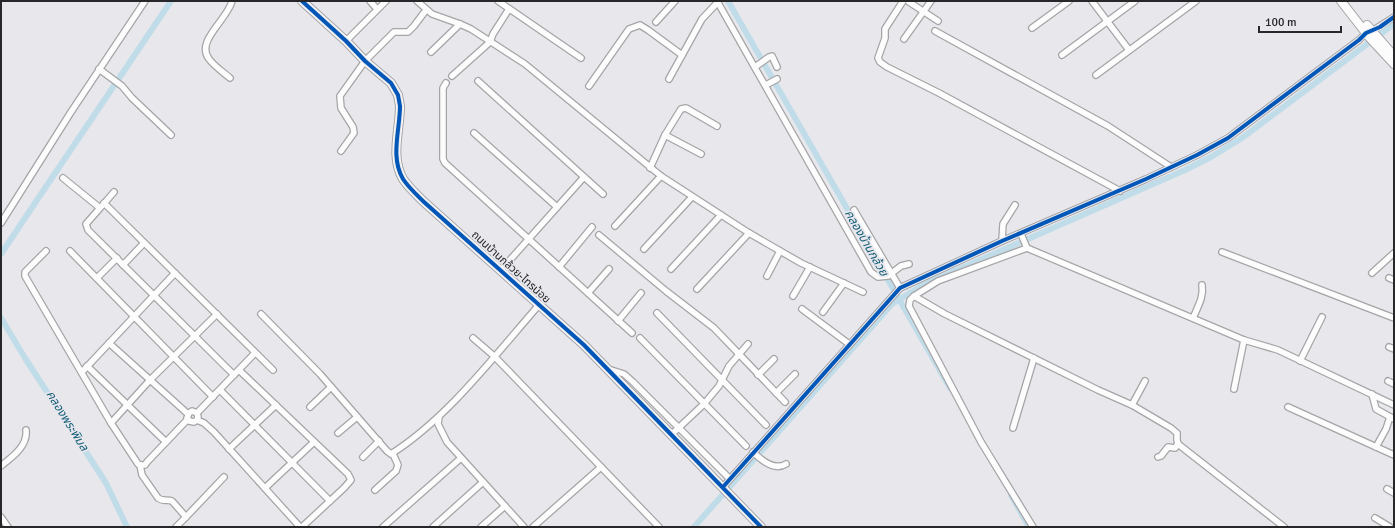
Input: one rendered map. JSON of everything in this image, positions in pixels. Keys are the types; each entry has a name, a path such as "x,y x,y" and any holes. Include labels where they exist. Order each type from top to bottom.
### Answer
{"street":[{"path":"1,223 71,112 145,1"},
{"path":"230,78 209,59 204,51 212,33 229,9 232,1"},
{"name":"ถนนบ้านกล้วย-ไทรน้อย","path":"302,1 346,41 365,61 391,83 400,100 396,156 400,174 404,180 424,202 584,345 761,527"},
{"path":"370,1 377,9"},
{"path":"346,41 386,1"},
{"path":"417,1 426,10 460,24 525,64 650,168 692,197 780,251 863,292"},
{"path":"498,1 580,58"},
{"path":"656,22 675,1"},
{"path":"904,39 931,1"},
{"path":"1032,28 1069,1"},
{"path":"1092,1 1129,50"},
{"path":"1062,55 1135,1"},
{"path":"1096,75 1196,1"},
{"path":"1341,1 1372,36 1394,56"},
{"path":"1346,1 1394,64"},
{"path":"669,79 702,19 718,2 756,66 872,272 878,278 890,275 901,266 909,264"},
{"path":"938,21 906,2 885,29 885,38 878,58 880,62 887,68 939,93 1120,191"},
{"path":"452,76 490,42 493,34 509,9"},
{"path":"341,151 354,133 353,127 341,108 340,96 365,61 395,31 408,32 426,10"},
{"path":"725,490 730,479 898,289 1002,241 1021,235 1120,191 1228,138 1329,62 1372,36 1394,17"},
{"path":"431,52 460,24"},
{"path":"589,86 629,29 640,25 682,55"},
{"path":"936,31 1108,126 1171,167"},
{"path":"756,66 769,57 773,57 777,67"},
{"path":"99,69 122,86 132,98 171,135"},
{"path":"766,84 776,80"},
{"path":"478,81 603,194"},
{"path":"446,83 443,88 443,161 632,333"},
{"path":"650,168 665,135 681,109 683,108 717,126"},
{"path":"474,133 557,207"},
{"path":"665,135 700,154"},
{"path":"615,226 661,176"},
{"path":"500,270 584,177"},
{"path":"63,178 102,206 144,243 273,370"},
{"path":"114,192 88,221 86,226 153,296 234,375"},
{"path":"644,249 692,197"},
{"path":"1002,241 1003,224 1016,205"},
{"path":"854,210 898,289"},
{"path":"671,269 721,215"},
{"path":"559,267 592,227"},
{"path":"697,289 749,233"},
{"path":"599,235 666,291 714,328 785,402"},
{"path":"1021,235 1026,246 1244,340 1278,350 1394,404"},
{"path":"123,265 144,243"},
{"path":"1026,246 938,281 914,296 910,300 908,306 981,442 1033,527"},
{"path":"70,251 213,397"},
{"path":"766,276 780,251"},
{"path":"46,252 25,272 25,276 111,423 133,457 140,465 142,475 161,501 172,501 186,517"},
{"path":"1222,252 1394,318"},
{"path":"1372,273 1394,253"},
{"path":"97,278 117,258"},
{"path":"793,296 810,267"},
{"path":"588,293 609,269"},
{"path":"82,372 175,273"},
{"path":"823,312 844,283"},
{"path":"1193,318 1202,298 1202,285"},
{"path":"618,321 640,293"},
{"path":"914,296 945,314 1098,390 1132,405 1174,430 1177,433 1176,440 1178,444 1284,527"},
{"path":"393,454 408,444 439,416 540,305"},
{"path":"802,309 849,344"},
{"path":"657,313 766,425"},
{"path":"111,423 172,356 216,314"},
{"path":"261,314 284,336 331,387 387,451 393,454 398,464 396,471 375,490"},
{"path":"1300,361 1322,317"},
{"path":"473,338 494,356 659,527"},
{"path":"640,338 746,446"},
{"path":"1234,389 1244,340"},
{"path":"109,343 150,380 192,422 197,420 204,423 214,432 301,527 330,502 351,480 348,474 239,370"},
{"path":"671,435 704,404 722,380 729,366 748,344"},
{"path":"197,420 197,413 255,353"},
{"path":"1013,428 1034,358"},
{"path":"758,374 774,359"},
{"path":"87,366 166,442"},
{"path":"608,369 624,374 730,479"},
{"path":"776,393 795,374"},
{"path":"1132,405 1144,381"},
{"path":"1388,381 1394,384"},
{"path":"310,407 331,387"},
{"path":"220,390 330,502"},
{"path":"1372,394 1376,410 1392,418 1376,447"},
{"path":"229,449 276,405"},
{"path":"1288,407 1394,455"},
{"path":"140,465 144,465 192,411 197,413"},
{"path":"439,416 438,424 447,442 524,527"},
{"path":"338,433 357,417"},
{"path":"1,466 17,452 24,443 27,436 26,430"},
{"path":"363,457 379,441"},
{"path":"265,488 314,442"},
{"path":"1158,457 1161,456 1168,447 1175,448 1178,444"},
{"path":"754,453 762,460 775,466 783,466 786,464"},
{"path":"383,527 462,458"},
{"path":"533,527 601,467"},
{"path":"176,527 224,477"},
{"path":"433,527 483,482"},
{"path":"1387,489 1394,493"},
{"path":"482,527 505,506"},
{"path":"1,517 8,527"},
{"path":"1375,518 1390,527"}],"waterway":[{"path":"1,254 171,1"},
{"name":"คลองบ้านกล้วย","path":"728,1 950,388"},
{"path":"694,527 892,304 923,285 1185,170 1211,157 1242,138 1394,24"},
{"name":"คลองพระพิมล","path":"1,318 25,358 106,483 127,527"},
{"name":"คลองบ้านกล้วย","path":"1011,495 1029,527"}],"cycle path":[{"path":"302,1 346,41 365,61 391,83 398,95 400,115 396,153 399,171 408,185 424,202 584,345 761,527"},
{"path":"723,487 900,288 1002,241 1146,179 1197,155 1228,138 1359,40 1366,33 1380,27 1394,17"}]}
